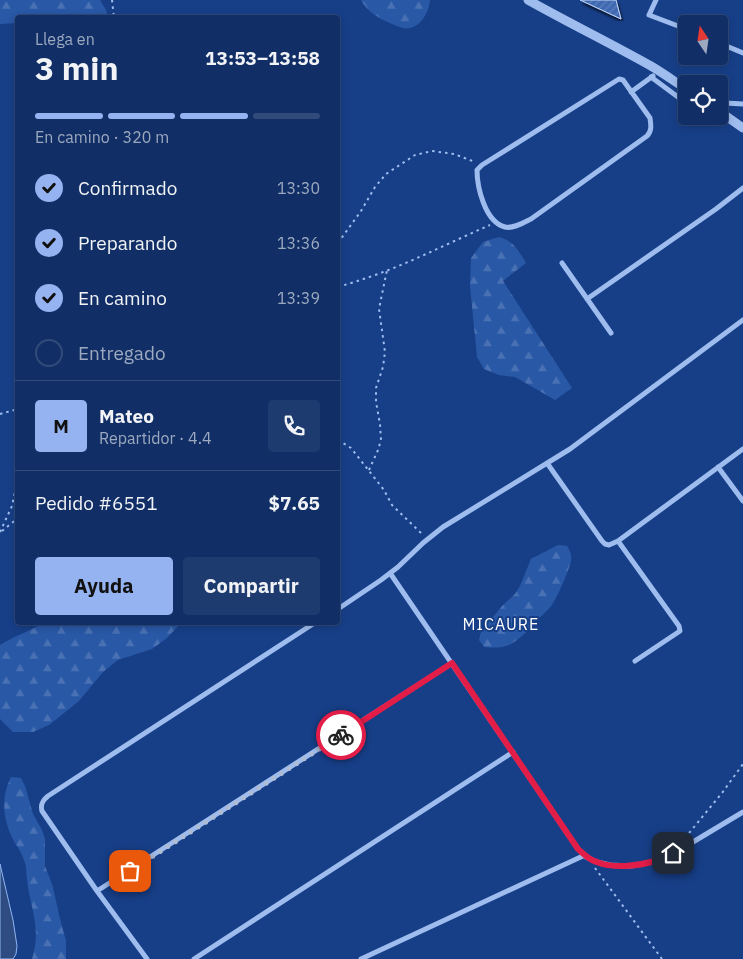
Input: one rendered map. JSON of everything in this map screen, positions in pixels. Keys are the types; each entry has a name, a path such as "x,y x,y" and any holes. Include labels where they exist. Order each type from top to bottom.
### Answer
{"street":[{"path":"528,0 617,47 655,74 678,96"},
{"path":"656,0 649,15 678,26"},
{"path":"728,47 743,53"},
{"path":"655,74 678,85"},
{"path":"631,92 655,74"},
{"path":"619,78 623,80 650,118 650,133 647,136 521,224 504,227 496,222 487,212 478,181 478,170 482,165 619,78"},
{"path":"728,103 743,104"},
{"path":"728,118 743,128"},
{"path":"587,298 716,209 743,188"},
{"path":"562,263 611,333"},
{"path":"340,608 390,573 444,527 570,449 743,320"},
{"path":"547,463 604,544 609,545 618,541 743,449"},
{"path":"718,467 743,501"},
{"path":"618,541 680,628 680,631 635,661"},
{"path":"390,573 578,849 586,856 597,862 610,865 631,866 656,861 688,846 743,812"},
{"path":"147,959 42,810 42,802 311,625"},
{"path":"98,891 452,663"},
{"path":"194,959 513,752"},
{"path":"361,959 586,856"}],"path":[{"path":"112,0 114,15"},
{"path":"340,240 375,187 386,174 415,154 432,151 454,154 482,165"},
{"path":"340,286 387,270 496,222"},
{"path":"369,470 381,440 376,388 383,367 385,352 379,309 387,270"},
{"path":"0,414 15,410"},
{"path":"340,441 351,448 369,470 384,490 392,506 427,540"},
{"path":"0,532 12,506 15,492"},
{"path":"0,532 15,520"},
{"path":"685,838 743,764"},
{"path":"586,856 662,959"}],"green space":[{"path":"0,0 100,0 107,15 15,15 15,23 0,24"},
{"path":"361,0 430,0 428,10 422,20 414,27 403,28 387,22 370,12"},
{"path":"499,237 512,244 526,263 503,281 572,388 555,400 515,377 499,375 484,369 477,357 470,286 471,258 483,242"},
{"path":"558,545 567,546 571,558 564,582 552,605 523,635 511,644 498,647 484,647 479,640 481,632 502,606 515,594 531,559"},
{"path":"40,625 179,625 167,638 152,649 118,660 103,672 79,701 49,725 33,732 13,732 0,719 0,645"},
{"path":"11,777 21,778 33,814 45,839 45,866 53,887 66,941 66,959 32,959 35,948 36,928 28,890 26,865 11,835 4,810 5,794"}],"shaded area":[{"path":"0,864 17,946 13,959 0,959"}],"building":[{"path":"580,0 616,0 621,19"}],"way so far":[{"path":"130,871 341,735"}],"district":[{"name":"MICAURE","path":"501,624"}],"route":[{"path":"341,735 452,663 578,849 586,857 610,865 631,866 656,861 673,853"}]}
